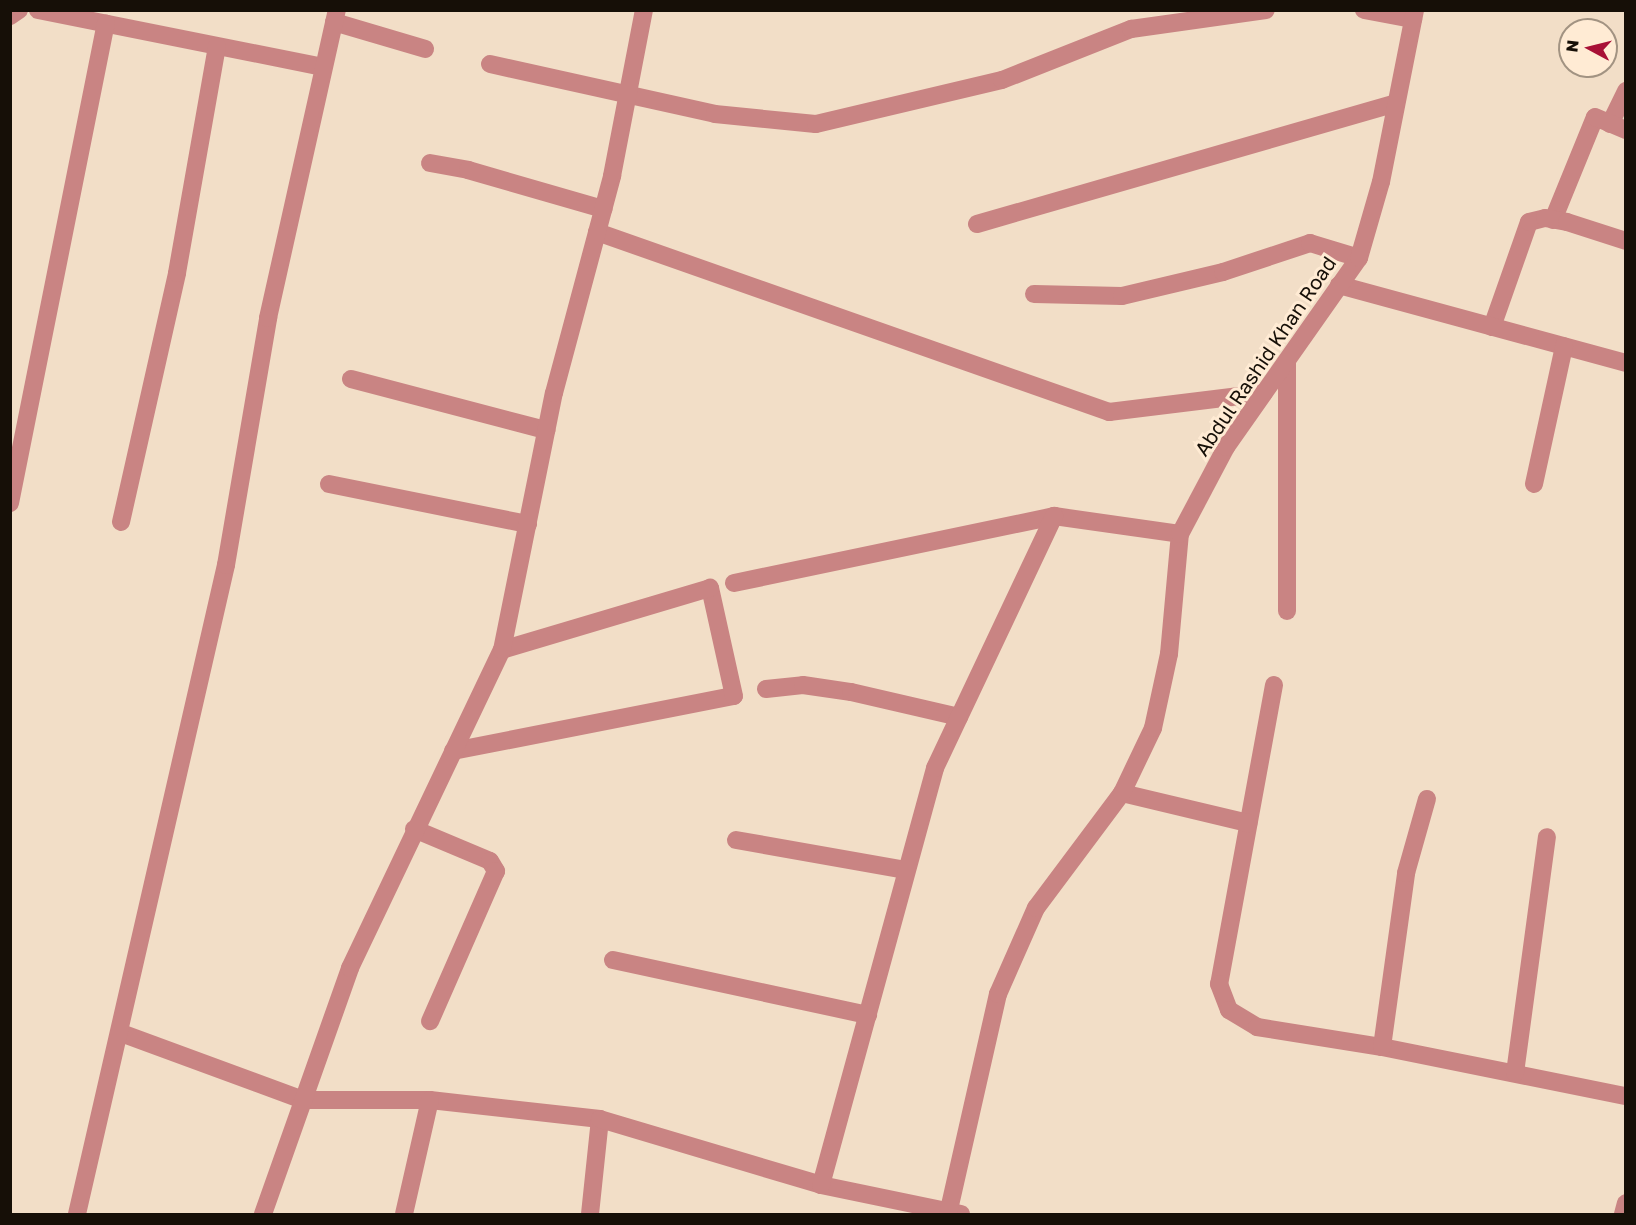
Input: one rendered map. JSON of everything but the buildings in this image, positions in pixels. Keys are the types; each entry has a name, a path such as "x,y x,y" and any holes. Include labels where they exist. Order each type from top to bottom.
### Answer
{"street":[{"path":"10,16 19,10"},
{"path":"38,10 97,18 217,46 322,67"},
{"path":"263,1215 350,968 414,829 502,650 546,430 603,209 644,10"},
{"path":"490,64 715,114 816,124 839,121 1002,80 1131,29 1266,10"},
{"path":"1364,10 1414,15"},
{"name":"Abdul Rashid Khan Road","path":"953,1214 998,994 1036,908 1089,832 1122,793 1155,717 1169,654 1180,534 1226,447 1359,258 1381,182 1414,15"},
{"path":"78,1215 226,565 268,318 322,67 336,16 425,49"},
{"path":"10,503 97,18"},
{"path":"121,522 177,273 217,46"},
{"path":"1553,220 1595,117 1618,127 1626,91"},
{"path":"978,224 1396,103"},
{"path":"430,163 468,170 603,209"},
{"path":"1492,327 1529,222 1553,220 1626,241"},
{"path":"597,232 1109,412 1264,393"},
{"path":"1034,294 1122,296 1222,272 1310,243 1359,258"},
{"path":"1339,285 1626,363"},
{"path":"1534,484 1564,346"},
{"path":"1287,361 1287,611"},
{"path":"351,379 546,430"},
{"path":"329,484 528,524"},
{"path":"734,583 1054,516 1180,534"},
{"path":"820,1185 935,768 1054,516"},
{"path":"453,751 734,696 710,588 502,650"},
{"path":"766,689 803,685 851,692 959,717"},
{"path":"1274,685 1219,984 1229,1010 1257,1027 1382,1047 1626,1096"},
{"path":"1122,793 1248,823"},
{"path":"1382,1047 1406,873 1426,800"},
{"path":"414,829 490,861 496,871 430,1021"},
{"path":"1515,1074 1547,837"},
{"path":"736,840 906,870"},
{"path":"613,960 868,1015"},
{"path":"121,1033 303,1100 430,1100 600,1119 820,1185 953,1214"},
{"path":"404,1215 430,1100"},
{"path":"590,1215 600,1119"},
{"path":"1623,1215 1626,1203"}]}
